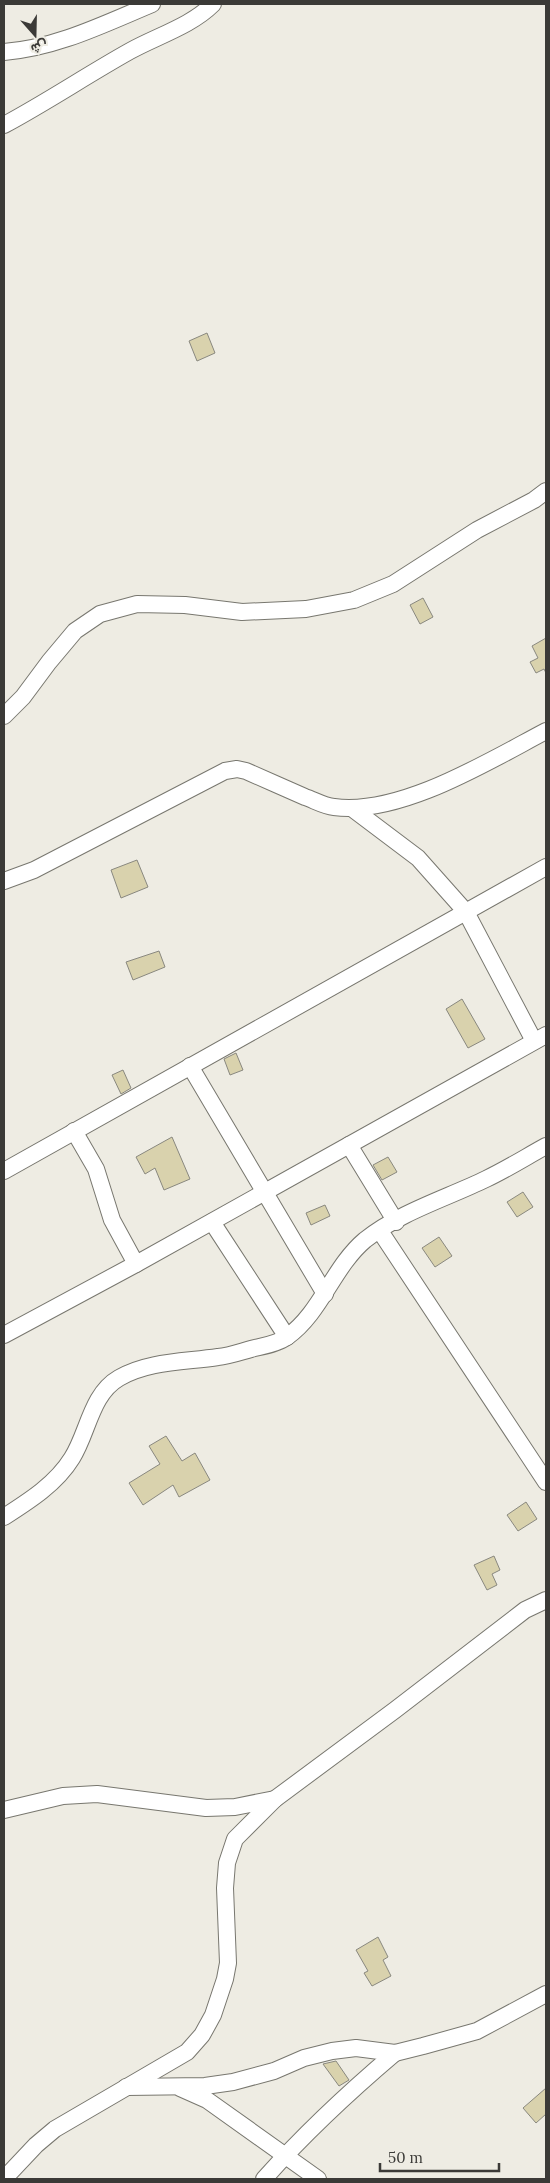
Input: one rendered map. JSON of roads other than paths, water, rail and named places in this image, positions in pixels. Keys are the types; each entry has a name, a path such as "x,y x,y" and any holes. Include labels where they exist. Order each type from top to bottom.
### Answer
{"street":[{"path":"4,52 29,50 90,30 152,4"},
{"path":"4,125 44,103 106,64 190,21 213,4"},
{"path":"4,716 23,697 49,662 76,631 100,614 137,604 185,604 242,612 306,609 354,600 393,584 477,530 534,500 546,491"},
{"path":"4,881 34,870 197,783 225,771 237,769 246,771 332,807 353,809 379,806 401,801 465,773 546,731"},
{"path":"4,1335 212,1222 540,1038 466,912 418,858 353,809"},
{"path":"4,1171 546,867"},
{"path":"190,1066 324,1294"},
{"path":"74,1131 96,1169 112,1220 136,1264"},
{"path":"349,1145 396,1222"},
{"path":"4,1517 34,1497 61,1473 73,1457 97,1402 106,1388 118,1378 157,1365 220,1357 269,1345 287,1337 308,1316 352,1254 365,1241 380,1230 437,1200 487,1178 546,1146"},
{"path":"212,1222 287,1337"},
{"path":"380,1230 546,1482"},
{"path":"4,2179 36,2145 56,2129 187,2052 202,2034 213,2015 225,1979 228,1963 225,1888 227,1862 235,1839 275,1799 525,1610 546,1600"},
{"path":"4,1810 63,1796 97,1794 206,1808 235,1807 275,1799"},
{"path":"123,2088 173,2085 205,2086 233,2082 274,2071 304,2058 332,2050 356,2048 395,2053 477,2031 546,1994"},
{"path":"264,2179 284,2156 358,2084 395,2053"},
{"path":"173,2085 207,2100 318,2179"}]}
